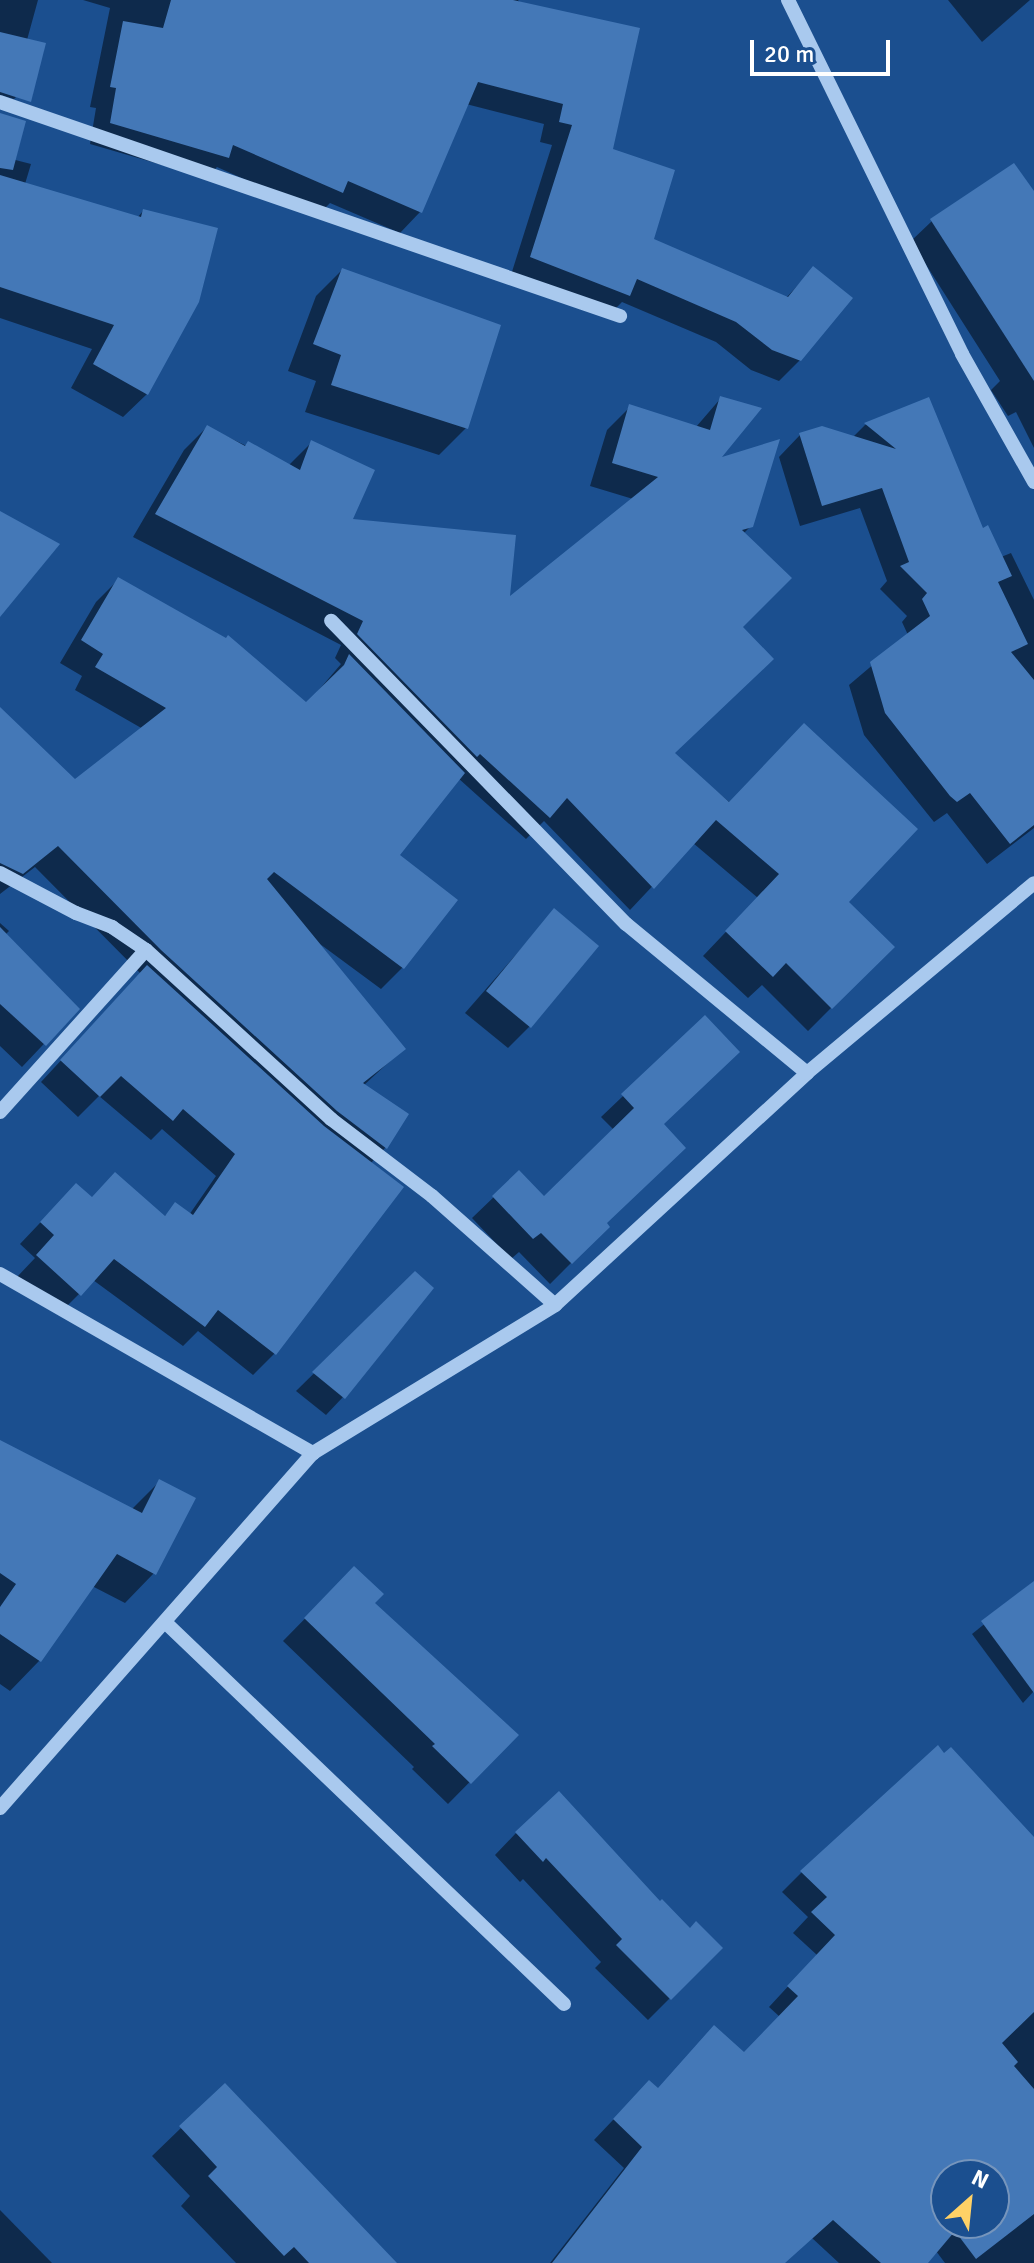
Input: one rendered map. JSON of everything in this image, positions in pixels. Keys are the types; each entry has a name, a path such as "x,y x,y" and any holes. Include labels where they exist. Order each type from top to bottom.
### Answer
{"street":[{"path":"788,0 962,354 1034,482"},
{"path":"0,102 620,316"},
{"path":"331,621 626,924 807,1073"},
{"path":"0,873 76,913 112,927 146,950 331,1119 432,1196 555,1305"},
{"path":"0,1808 313,1453 555,1305 807,1073 1034,883"},
{"path":"0,1112 146,950"},
{"path":"0,1274 313,1453"},
{"path":"166,1623 564,2004"}],"building":[{"path":"171,0 513,0 640,28 613,149 675,170 654,239 788,297 813,266 853,298 801,361 772,350 736,322 637,279 630,296 530,257 572,125 559,122 563,104 478,82 422,213 348,181 343,193 233,145 229,158 110,123 116,88 110,87 123,21 163,28"},
{"path":"0,32 46,43 31,102 0,92"},
{"path":"0,113 26,121 13,170 0,168"},
{"path":"1014,163 1034,191 1034,381 930,219"},
{"path":"0,175 141,217 143,209 218,228 199,302 148,395 93,364 114,325 0,287"},
{"path":"342,268 501,325 468,429 331,385 341,355 313,344"},
{"path":"720,396 762,408 722,457 780,439 753,527 742,530 792,578 743,627 774,659 675,753 729,802 804,723 918,829 849,902 895,947 832,1009 786,963 773,977 725,931 779,874 716,820 654,889 567,798 550,818 480,754 477,757 357,634 363,621 155,514 207,425 245,446 248,441 300,470 311,440 375,470 353,519 516,535 510,596 658,477 612,463 629,404 710,430"},
{"path":"929,397 983,528 988,525 1012,576 998,582 1028,644 1011,652 1034,680 1034,825 1010,844 970,793 957,802 950,796 885,713 870,662 930,616 922,599 927,593 900,566 909,562 882,488 822,506 799,433 822,426 896,449 864,423"},
{"path":"0,511 60,544 0,617"},
{"path":"118,577 226,638 228,635 306,702 344,665 349,654 465,773 400,855 458,900 404,969 274,872 267,879 406,1049 363,1083 409,1114 387,1149 337,1111 161,950 58,846 23,874 0,863 0,707 75,779 166,708 95,667 103,654 81,640"},
{"path":"554,908 599,946 531,1028 486,991"},
{"path":"0,927 80,1009 46,1046 0,1004"},
{"path":"147,965 324,1126 404,1187 276,1355 218,1310 205,1327 114,1259 81,1296 36,1255 54,1235 40,1222 76,1183 92,1197 115,1172 165,1216 175,1202 193,1215 235,1154 183,1109 173,1121 121,1076 100,1097 60,1060"},
{"path":"705,1015 740,1052 664,1124 686,1148 607,1223 610,1227 572,1264 541,1233 533,1239 492,1196 519,1170 544,1196 634,1108 621,1094"},
{"path":"415,1271 434,1288 345,1399 312,1372"},
{"path":"0,1440 142,1513 159,1479 196,1498 156,1575 117,1554 41,1662 0,1634 0,1607 16,1584 0,1573"},
{"path":"354,1566 384,1594 375,1603 519,1735 471,1784 432,1746 435,1744 304,1618"},
{"path":"1034,1581 1034,1693 981,1621"},
{"path":"938,1745 944,1753 951,1747 1034,1837 1034,2012 1002,2043 1018,2062 1014,2066 1034,2089 1034,2214 1010,2233 1010,2159 930,2159 930,2239 948,2239 928,2263 881,2263 833,2220 785,2263 552,2263 642,2147 613,2119 649,2080 658,2088 714,2025 744,2052 798,1996 787,1986 835,1935 811,1912 827,1897 800,1871"},
{"path":"559,1791 660,1901 662,1899 690,1928 696,1921 723,1948 671,2000 616,1945 622,1939 546,1858 543,1862 515,1832"},
{"path":"225,2083 397,2263 309,2263 294,2247 284,2256 208,2176 217,2167 179,2126"},
{"path":"961,2239 1002,2239 976,2259"}]}
